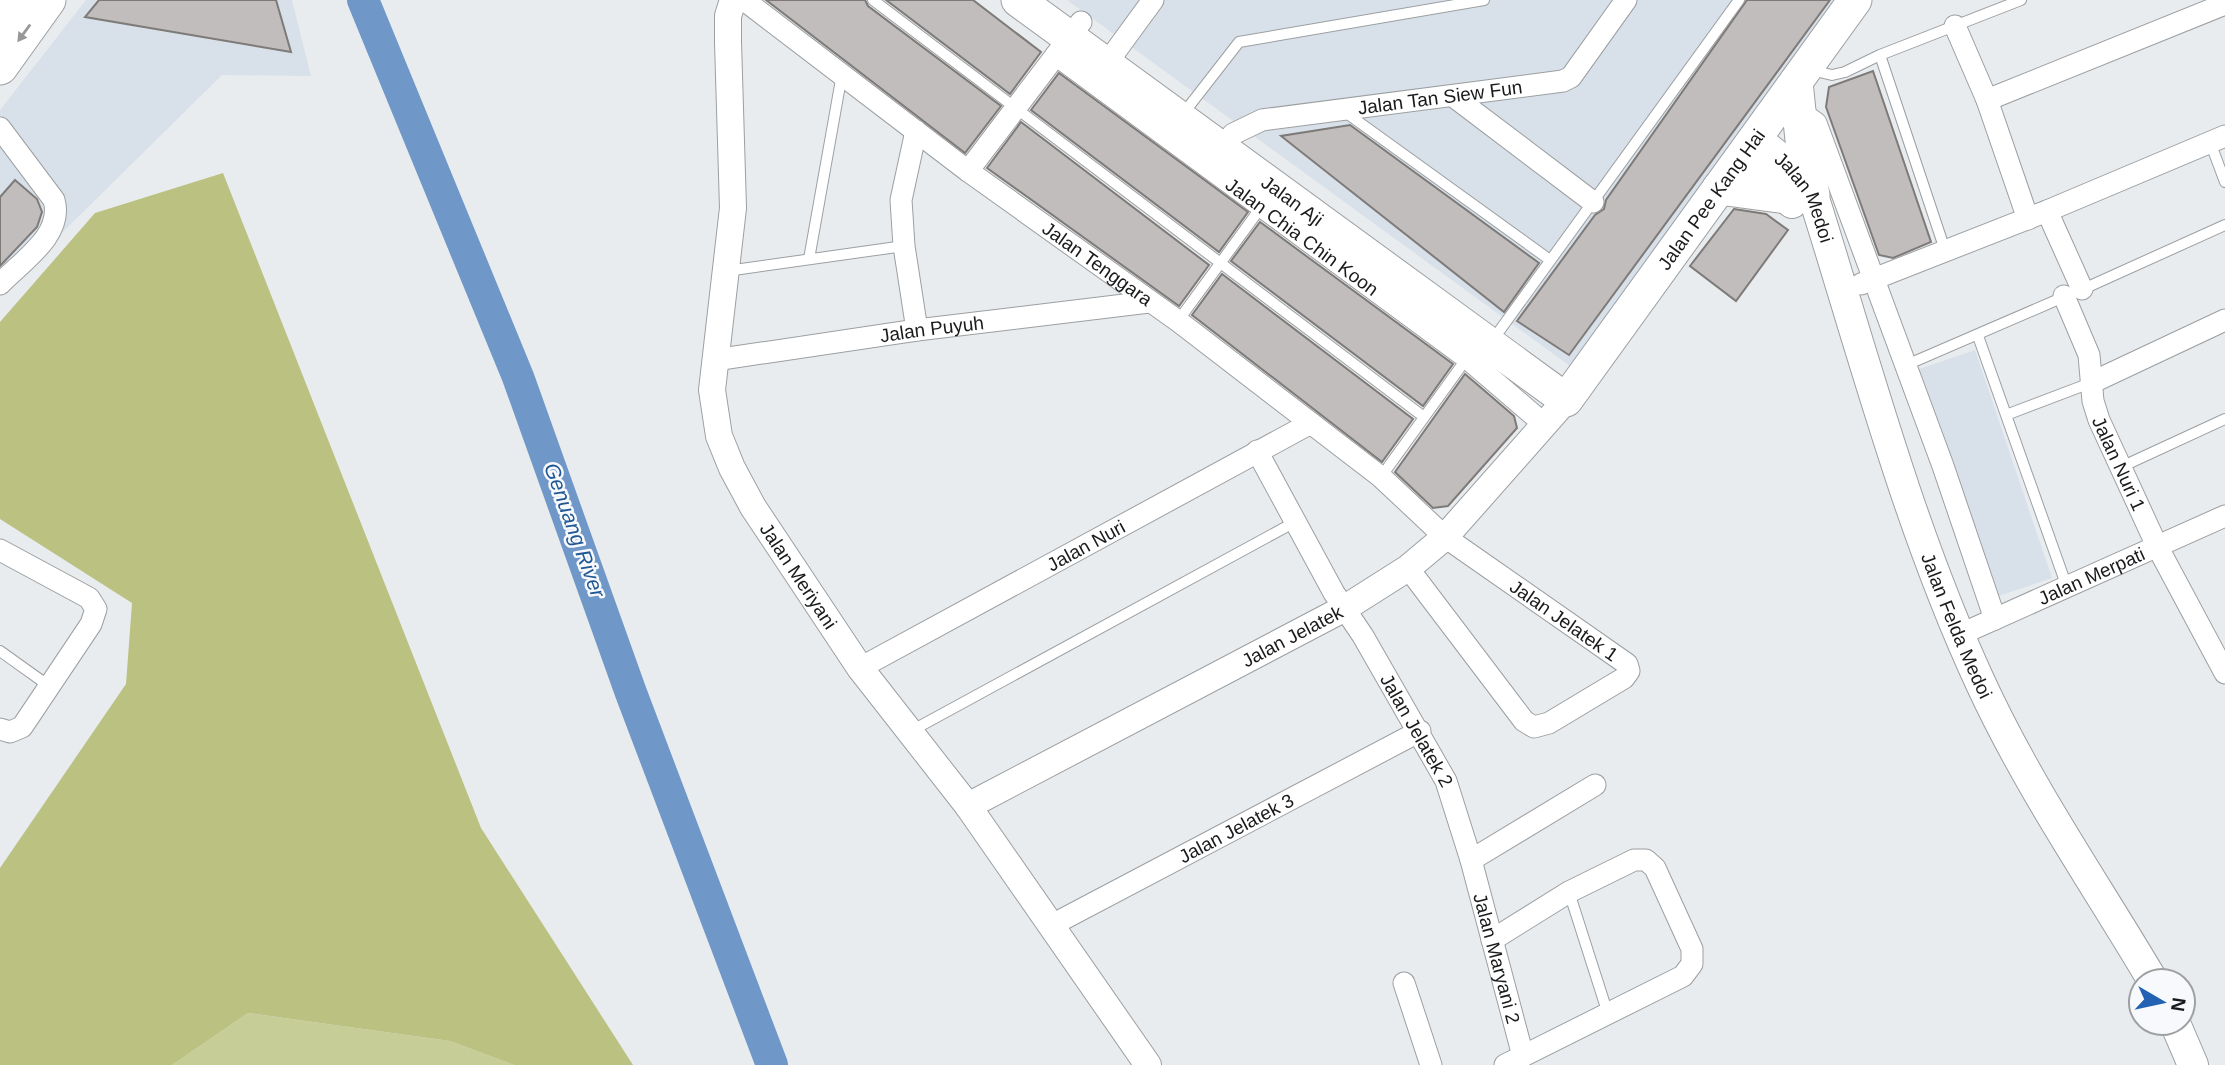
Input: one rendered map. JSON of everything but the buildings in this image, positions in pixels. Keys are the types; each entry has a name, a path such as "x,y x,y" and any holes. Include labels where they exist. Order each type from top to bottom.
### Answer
{"highway":[{"path":"0,21 16,0"},
{"path":"0,67 48,0"}],"main road":[{"name":"Jalan Aji","path":"1018,0 1069,38 1112,55 1186,109 1483,342 1572,393"},
{"name":"Jalan Aji","path":"1051,0 1069,38"},
{"name":"Jalan Pee Kang Hai","path":"1572,393 1747,149 1800,87 1856,0"},
{"path":"1719,188 1799,196 1800,87"},
{"name":"Jalan Medoi","path":"1747,149 1799,196 1826,238"},
{"name":"Jalan Felda Medoi","path":"1826,238 1884,421 1959,635 2011,744 2065,839 2144,967"},
{"path":"2181,1037 2193,1065"}],"street":[{"name":"Jalan Meriyani","path":"733,0 728,42 733,208 715,360 714,413 732,468 753,507 860,668 968,806 1148,1065"},
{"name":"Jalan Tenggara","path":"744,0 968,171 1178,321 1381,477 1445,537"},
{"path":"1112,55 1153,0"},
{"name":"Jalan Tan Siew Fun","path":"1228,140 1262,120 1563,81 1571,77 1626,0"},
{"path":"1987,100 2225,4"},
{"name":"Jalan Nuri 1","path":"1955,26 2073,293 2089,355 2093,401 2099,420 2157,546 2222,663"},
{"path":"968,171 1069,38"},
{"name":"Jalan Chia Chin Koon","path":"1069,38 1262,206 1483,342 1544,424"},
{"path":"1800,87 1816,123 1943,466 1995,619"},
{"path":"1453,96 1593,202"},
{"path":"916,131 901,200 904,246 917,330"},
{"path":"0,284 53,229 58,214 54,200 2,136"},
{"path":"1843,292 2038,215 2217,139"},
{"name":"Jalan Puyuh","path":"715,360 917,330 1149,302"},
{"path":"2093,382 2225,320"},
{"name":"Jalan Jelatek","path":"968,806 1345,608 1408,568 1445,537 1572,393"},
{"name":"Jalan Nuri","path":"860,668 1311,423"},
{"name":"Jalan Jelatek 2","path":"1258,451 1295,522 1420,731 1451,793 1471,860"},
{"name":"Jalan Merpati","path":"1959,635 2225,516"},
{"name":"Jalan Jelatek 1","path":"1408,568 1524,720 1534,727 1549,723 1625,678 1629,671 1627,664 1445,537"},
{"path":"0,550 89,598 96,609 91,624 22,727 10,732 0,729"},
{"name":"Jalan Jelatek 3","path":"1052,925 1420,731"},
{"path":"1471,860 1595,785"},
{"name":"Jalan Maryani 2","path":"1471,860 1492,940 1514,1061"},
{"path":"1492,940 1569,892 1634,860 1646,860 1655,868 1692,949 1692,964 1683,976 1514,1061"},
{"path":"1404,983 1431,1065"}],"lane":[{"path":"873,0 1424,417"},
{"path":"1186,109 1239,42 1484,0"},
{"path":"1381,477 1424,417 1550,260 1739,0"},
{"path":"1800,87 2021,0"},
{"path":"1880,55 1945,250"},
{"path":"808,258 842,74"},
{"path":"1343,110 1550,260"},
{"path":"2217,139 2225,182"},
{"path":"1178,321 1262,206"},
{"path":"1904,366 1978,336 2225,225"},
{"path":"727,271 904,246"},
{"path":"1978,336 2067,587"},
{"path":"2006,415 2093,382"},
{"path":"2121,467 2225,419"},
{"path":"911,731 1295,522"},
{"path":"0,651 49,686"},
{"path":"1569,892 1608,1014"}],"shaded area":[{"path":"86,0 292,0 311,76 222,75 0,294 0,110"},
{"path":"1067,0 1839,0 1574,369"},
{"path":"1975,350 2052,578 1996,597 1919,369"}],"green space":[{"path":"223,173 481,828 633,1065 514,1065 450,1041 248,1013 172,1065 0,1065 0,868 126,684 132,603 0,519 0,322 95,213"},
{"path":"248,1013 450,1041 514,1065 172,1065"}],"waterway":[{"name":"Genuang River","path":"363,0 518,377 631,693 772,1065"}]}
